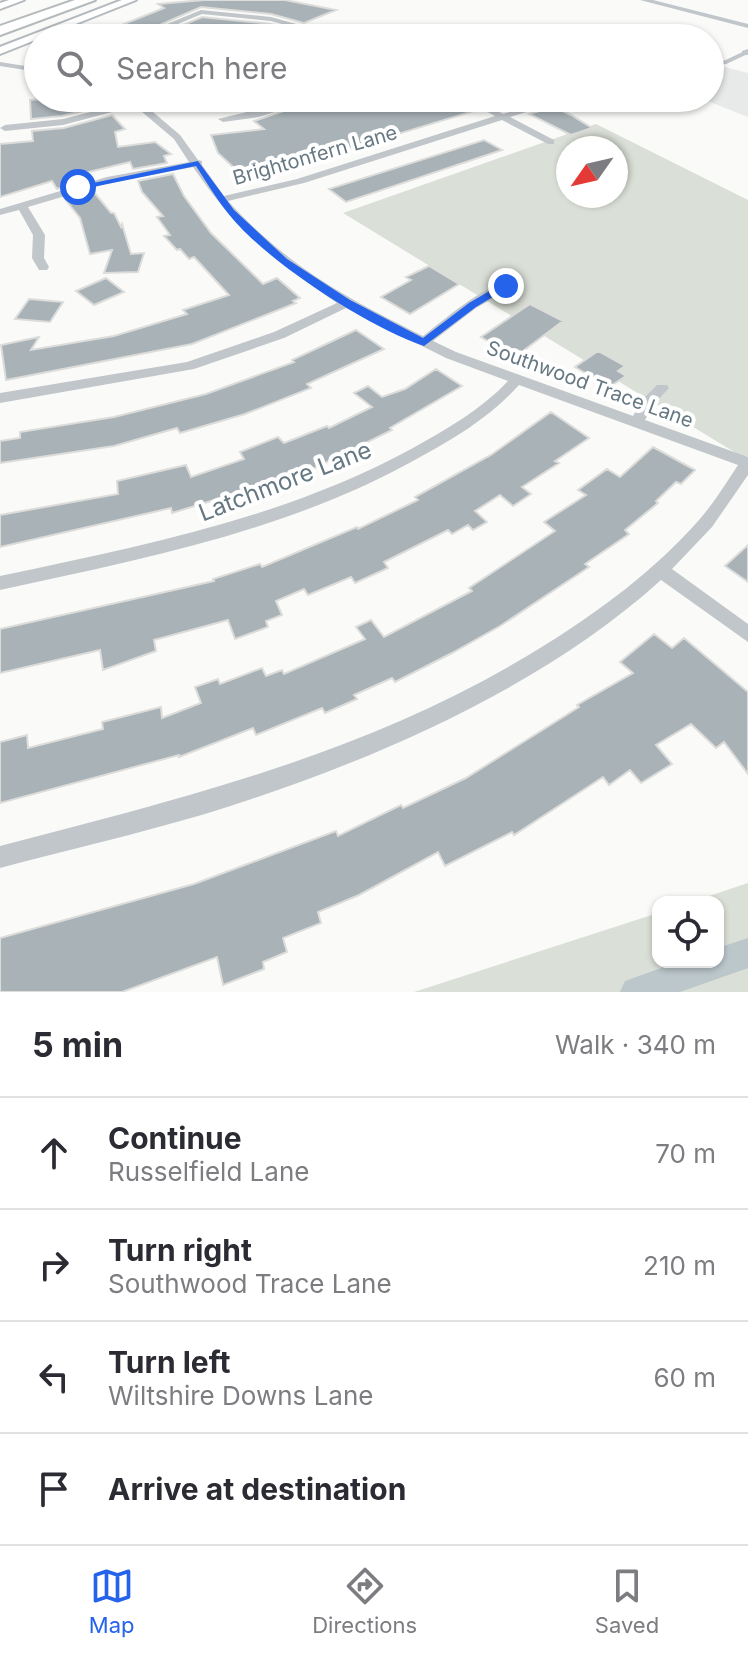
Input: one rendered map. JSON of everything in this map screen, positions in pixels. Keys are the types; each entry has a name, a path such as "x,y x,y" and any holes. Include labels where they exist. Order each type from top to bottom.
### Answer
{"highway":[{"path":"0,23 88,0"},
{"path":"0,33 66,4"}],"main road":[{"path":"0,6 19,0"},
{"path":"69,24 131,0"},
{"path":"0,51 24,42"}],"street":[{"path":"644,0 748,26"},
{"path":"171,24 201,12 230,13 288,24"},
{"path":"0,64 24,68"},
{"path":"9,77 24,78"},
{"path":"5,128 63,122 95,112"},
{"name":"Southwood Trace Lane","path":"148,112 170,129 198,163 221,200 249,231 284,261 346,303 424,342 516,380 748,463"},
{"path":"223,119 266,112"},
{"path":"493,112 551,142"},
{"name":"Brightonfern Lane","path":"221,200 300,181 518,112"},
{"path":"0,212 107,180 198,163"},
{"path":"21,205 39,235 38,258 43,267"},
{"path":"424,342 472,305 506,286"},
{"path":"0,398 199,363 279,335 346,303"},
{"name":"Latchmore Lane","path":"0,583 210,536 311,502 425,448 478,414 516,380"},
{"path":"637,422 647,403 662,388"},
{"path":"0,857 223,798 365,745 479,694 531,664 661,571 712,516 748,463"},
{"path":"661,571 748,634"}],"lane":[{"path":"724,62 746,52"}],"shaded area":[{"path":"724,67 748,73 748,117 724,108"},
{"path":"596,124 620,136 562,136"},
{"path":"556,138 556,208 628,208 628,140 748,200 748,456 744,458 343,213"},
{"path":"748,883 748,992 414,992 652,915 652,968 724,968 724,896 709,896"}],"building":[{"path":"204,0 285,0 336,10 304,23 271,14 201,7 162,24 124,24 164,8 158,4"},
{"path":"202,17 270,24 185,24"},
{"path":"31,112 78,112 62,116 31,119"},
{"path":"281,112 470,112 245,178 218,153 211,135 264,129 254,121"},
{"path":"565,112 592,128 571,135 529,114"},
{"path":"112,115 125,129 115,132 118,147 155,142 171,154 164,156 167,163 133,169 130,162 80,174 85,180 57,189 52,181 0,197 0,144 33,141 32,131 64,128"},
{"path":"484,140 502,150 346,202 329,189"},
{"path":"173,174 184,196 211,233 263,284 277,278 300,298 293,301 296,303 192,344 6,380 1,345 39,337 31,350 114,336 187,314 183,310 229,295 194,257 189,259 164,236 170,235 157,217 163,216 142,192 138,181"},
{"path":"93,191 114,213 121,227 122,224 131,254 144,253 138,272 104,273 112,250 90,254 80,218 65,199"},
{"path":"429,266 459,284 410,314 381,297 411,280 406,277"},
{"path":"106,278 124,292 94,305 76,291"},
{"path":"29,299 63,302 50,322 15,319"},
{"path":"530,304 563,321 515,357 481,337"},
{"path":"356,330 384,349 307,384 311,388 245,414 180,433 177,428 114,446 0,463 0,441 20,438 20,432 114,417 206,394 294,362 292,360"},
{"path":"598,351 625,366 618,371 626,376 609,387 575,367"},
{"path":"436,369 462,386 390,428 392,430 313,469 310,465 263,485 172,513 171,508 0,547 0,515 118,494 117,481 186,465 191,477 244,459 240,452 278,437 284,443 327,426 329,428 372,407 354,393 368,386 382,397 405,389"},
{"path":"551,412 589,438 555,461 559,463 522,487 531,494 513,506 500,495 475,511 487,522 473,530 468,525 452,534 448,530 384,562 388,568 355,583 351,577 308,595 304,589 276,601 282,615 266,621 268,627 235,639 228,620 154,640 156,651 103,670 100,650 0,673 0,629 214,581 260,564 262,567 358,529 418,500 415,497 491,455"},
{"path":"653,447 695,470 681,484 676,482 656,501 658,503 625,530 629,534 585,564 589,567 500,626 452,653 395,682 392,678 354,695 357,699 325,713 322,708 256,735 253,728 179,757 0,803 0,742 27,735 28,748 103,729 102,722 161,707 162,718 201,703 195,687 218,679 220,684 262,668 266,676 282,670 284,674 365,639 356,627 371,620 384,637 472,591 469,588 555,531 544,522 586,495 578,490 607,469 620,477"},
{"path":"748,545 748,582 725,566"},
{"path":"654,634 672,648 684,638 748,692 748,774 724,742 716,748 691,724 656,745 672,764 641,783 630,770 609,785 603,777 514,835 512,832 445,866 438,852 359,895 318,912 321,923 283,938 287,952 263,962 264,969 223,985 217,957 122,992 0,992 0,938 194,884 336,831 338,836 401,805 403,808 466,778 579,707 577,705 633,673 620,662"}],"waterway":[{"path":"636,992 748,953"}],"route":[{"path":"78,187 198,163 231,212 284,261 346,303 424,342 472,305 506,286"}]}
